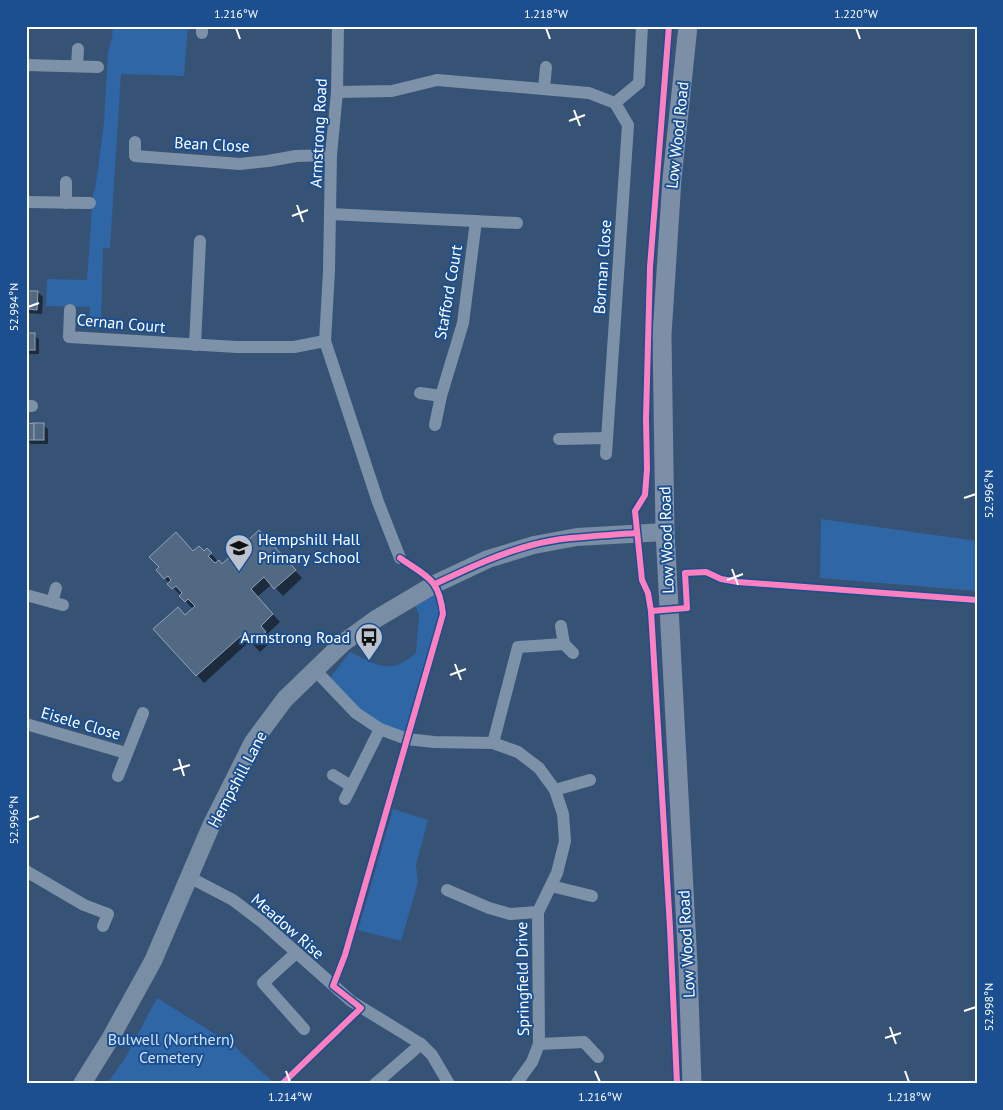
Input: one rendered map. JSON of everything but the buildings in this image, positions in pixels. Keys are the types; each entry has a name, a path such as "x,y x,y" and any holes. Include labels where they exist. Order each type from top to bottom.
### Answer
{"main road":[{"name":"Low Wood Road","path":"688,26 672,179 662,335 665,532 688,965 692,1084"}],"street":[{"name":"Armstrong Road","path":"338,26 337,92 331,155 325,341 378,502 400,558"},
{"path":"337,92 392,91 437,80 589,93 615,102 639,83 642,26"},
{"path":"77,66 78,50"},
{"path":"26,64 98,67"},
{"path":"544,88 546,66"},
{"name":"Borman Close","path":"606,454 628,125 615,102"},
{"name":"Bean Close","path":"135,142 135,156 240,164 268,162 296,156 331,155"},
{"path":"66,182 66,203"},
{"path":"26,202 90,203"},
{"name":"Stafford Court","path":"330,214 517,223"},
{"name":"Stafford Court","path":"435,425 441,396 463,323 476,221"},
{"path":"195,346 200,241"},
{"name":"Cernan Court","path":"70,310 69,337 195,346 294,347 325,341"},
{"path":"420,393 441,396"},
{"path":"559,439 607,438"},
{"name":"Hempshill Lane","path":"82,1084 110,1039 153,961 210,826 254,742 285,699 315,670 357,632 392,609 435,584 488,559 534,545 577,537 665,532"},
{"path":"26,595 58,603 56,588"},
{"path":"493,743 518,647 569,648 561,626"},
{"name":"Springfield Drive","path":"315,670 356,713 380,729 407,739 434,742 493,743 518,752 539,768 555,790 563,814 565,840 557,874 538,912 539,1044 532,1062 516,1084"},
{"name":"Eisele Close","path":"118,776 142,713"},
{"name":"Eisele Close","path":"26,724 126,753"},
{"path":"345,799 380,729"},
{"path":"334,775 351,786"},
{"path":"555,790 590,780"},
{"path":"26,871 84,905 108,914 103,926"},
{"name":"Meadow Rise","path":"189,877 233,900 262,922 351,1001 421,1044 432,1056 449,1084"},
{"path":"551,886 592,896"},
{"path":"447,890 489,908 510,914 538,912"},
{"path":"296,953 263,983 304,1030"},
{"name":"Springfield Drive","path":"539,1044 584,1042 598,1057"},
{"path":"375,1084 421,1044"}],"green space":[{"path":"113,26 188,26 184,76 121,74 110,248 103,248 101,328 96,329 90,323 90,307 46,306 47,279 87,280 93,192 95,191 104,122 108,52"},
{"path":"821,519 977,541 977,591 820,578"},
{"path":"435,584 441,600 443,614 407,739 380,729 329,679 350,652 383,666 398,664 416,653 419,615 413,600"},
{"path":"393,809 428,820 416,865 417,886 401,941 358,930"},
{"name":"Bulwell (Northern) Cemetery","path":"157,998 233,1045 275,1084 107,1084 125,1058"}],"cycle path":[{"path":"669,26 650,267 646,418 647,469 645,495 635,511 642,580 648,593 651,611 670,928 677,1084"},
{"path":"435,584 495,557 532,545 571,538 636,533"},
{"path":"282,1084 361,1008 333,986 345,955 443,614 435,585 400,558"},
{"path":"651,611 687,608 685,573 706,572 721,579 738,582 977,600"}],"place":[{"name":"Hempshill Hall Primary School","path":"239,572"},
{"name":"Armstrong Road","path":"369,661"}]}
